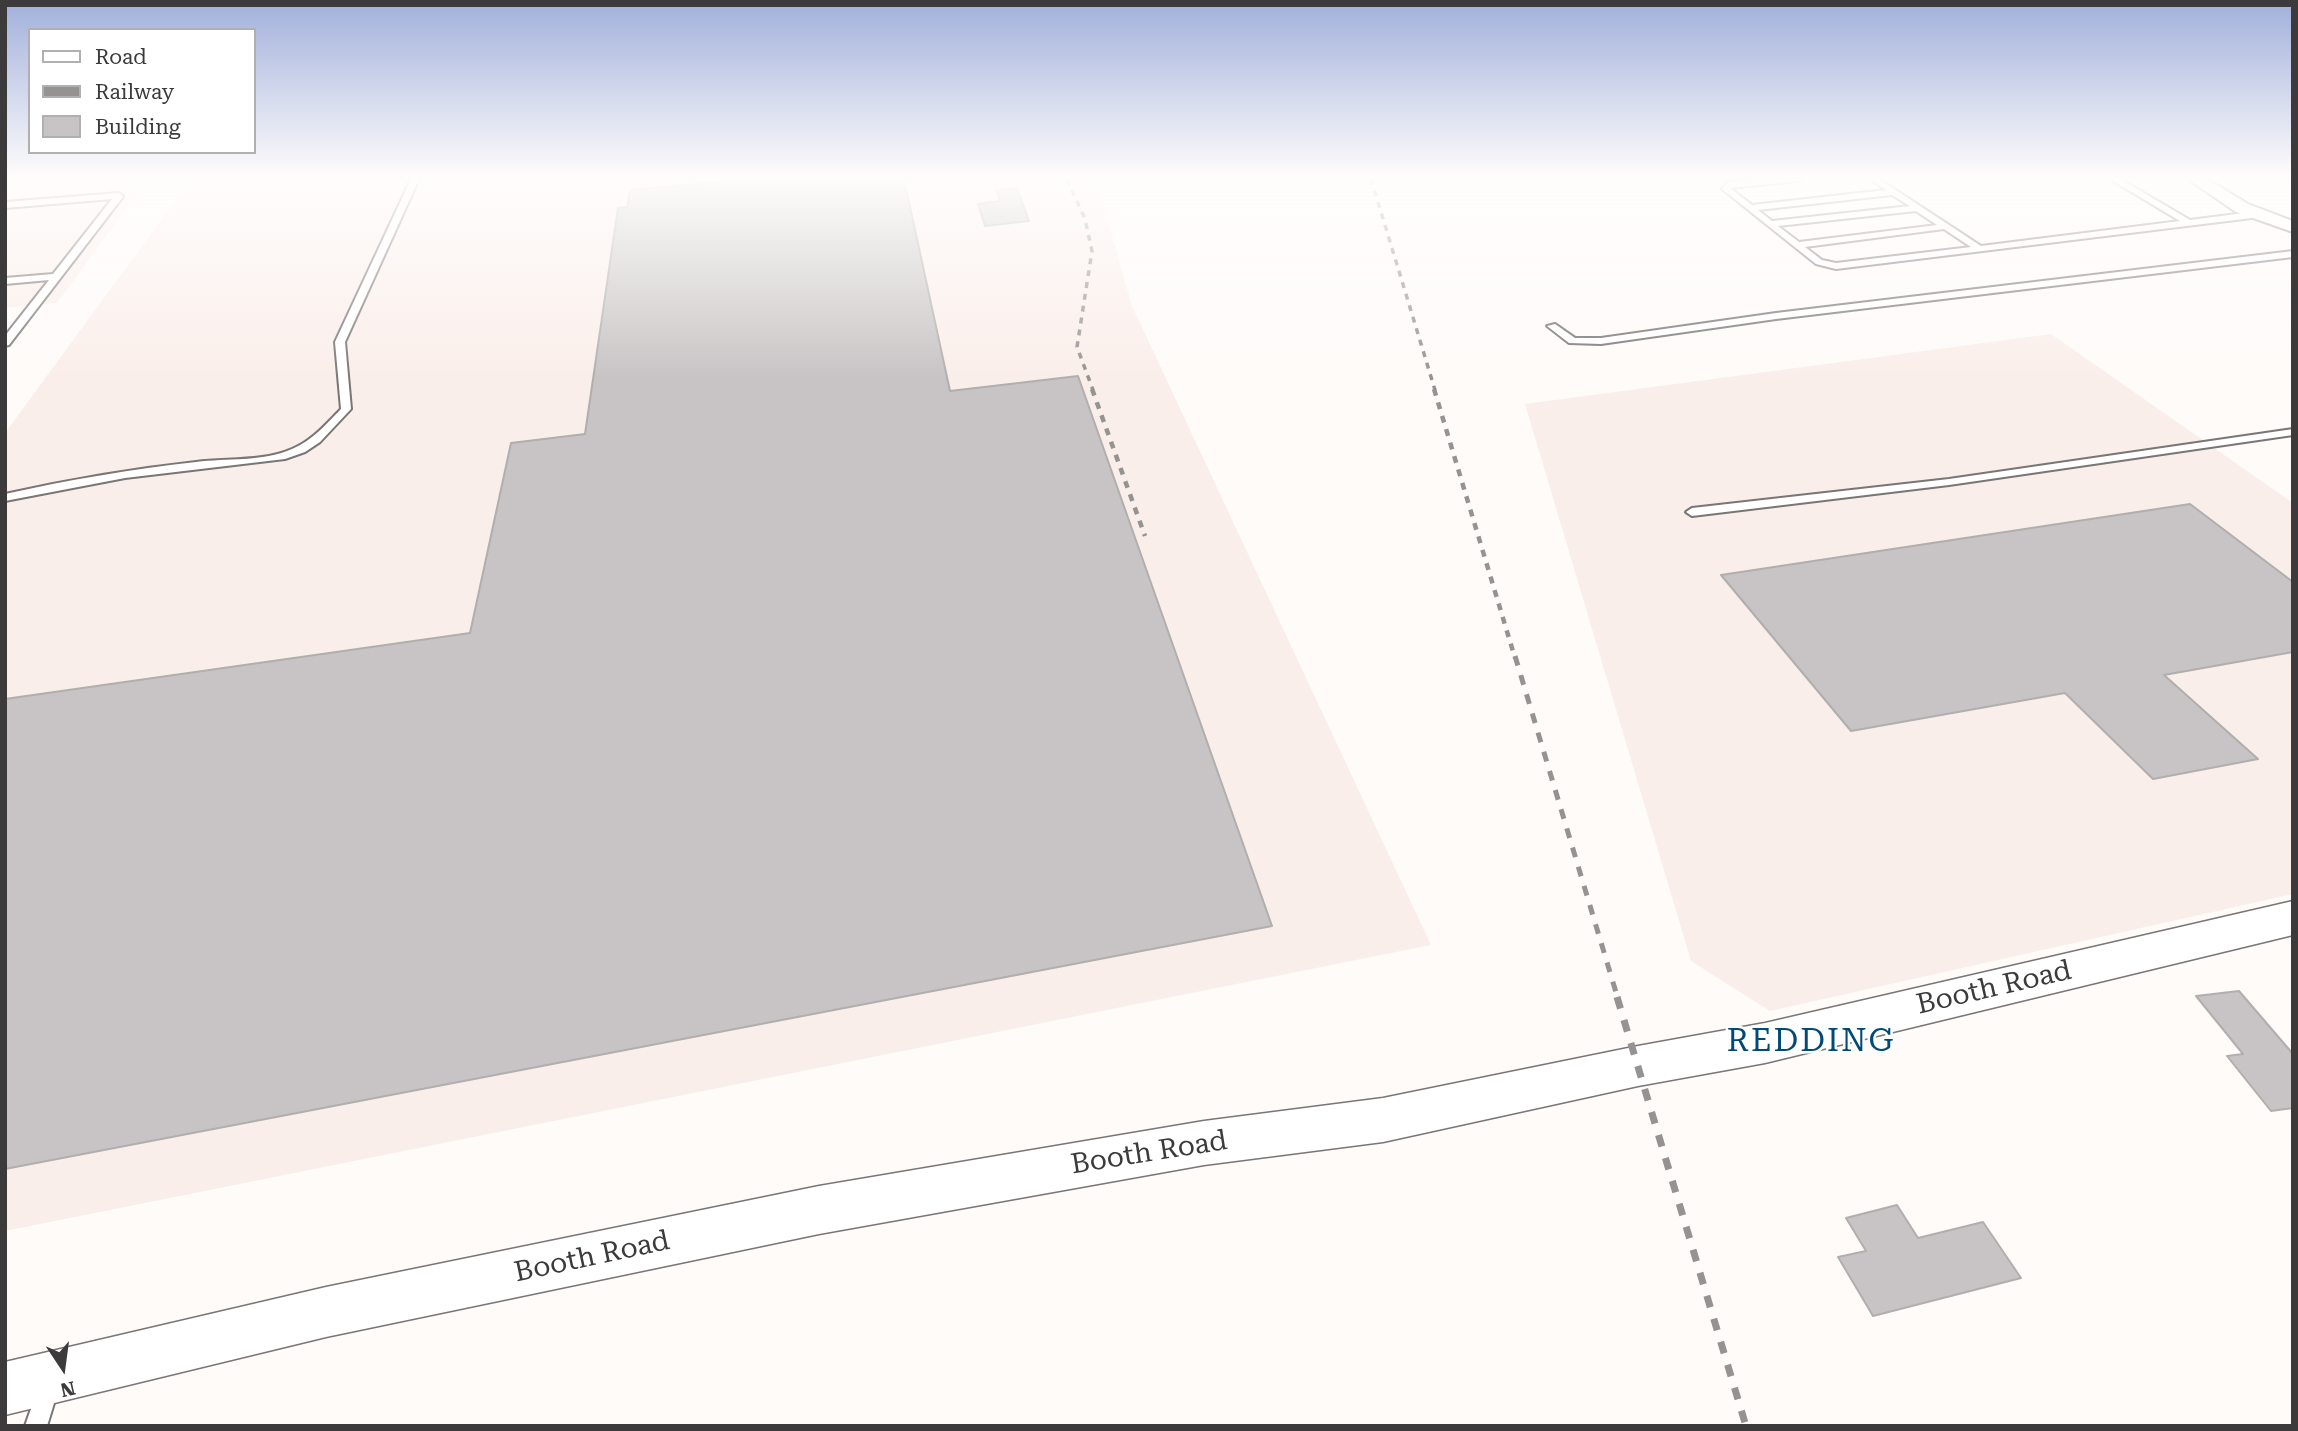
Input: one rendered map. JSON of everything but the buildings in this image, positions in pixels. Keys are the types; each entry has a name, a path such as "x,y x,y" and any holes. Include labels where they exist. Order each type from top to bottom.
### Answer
{"street":[{"name":"Booth Road","path":"5,1389 326,1312 819,1210 1204,1143 1383,1121 1638,1066 1765,1042 2293,918"}],"lane":[{"path":"5,343 81,246"},
{"path":"5,498 80,481 201,465 265,460 294,452 324,436 346,409 340,342 384,246"},
{"path":"1799,246 1819,262 1836,267 2005,246"},
{"path":"1975,246 1980,249"},
{"path":"1552,326 1573,341 1601,341 1790,314 2293,254"},
{"path":"5,281 57,276"},
{"path":"1692,513 1949,482 2293,432"},
{"path":"36,1426 52,1378"}],"shaded area":[{"path":"5,246 99,246 57,303 5,308"},
{"path":"142,246 1115,246 1132,306 1431,945 5,1231 5,433"},
{"path":"2051,334 2293,503 2293,894 1770,1011 1691,961 1525,404"}],"railway":[{"path":"1091,246 1077,347 1093,390"},
{"path":"1391,246 1435,390"},
{"path":"1092,389 1145,536"},
{"path":"1434,389 1515,658"},
{"path":"1515,656 1618,999"},
{"path":"1617,997 1746,1426"}],"district":[{"name":"REDDING","path":"1811,1042"}]}
